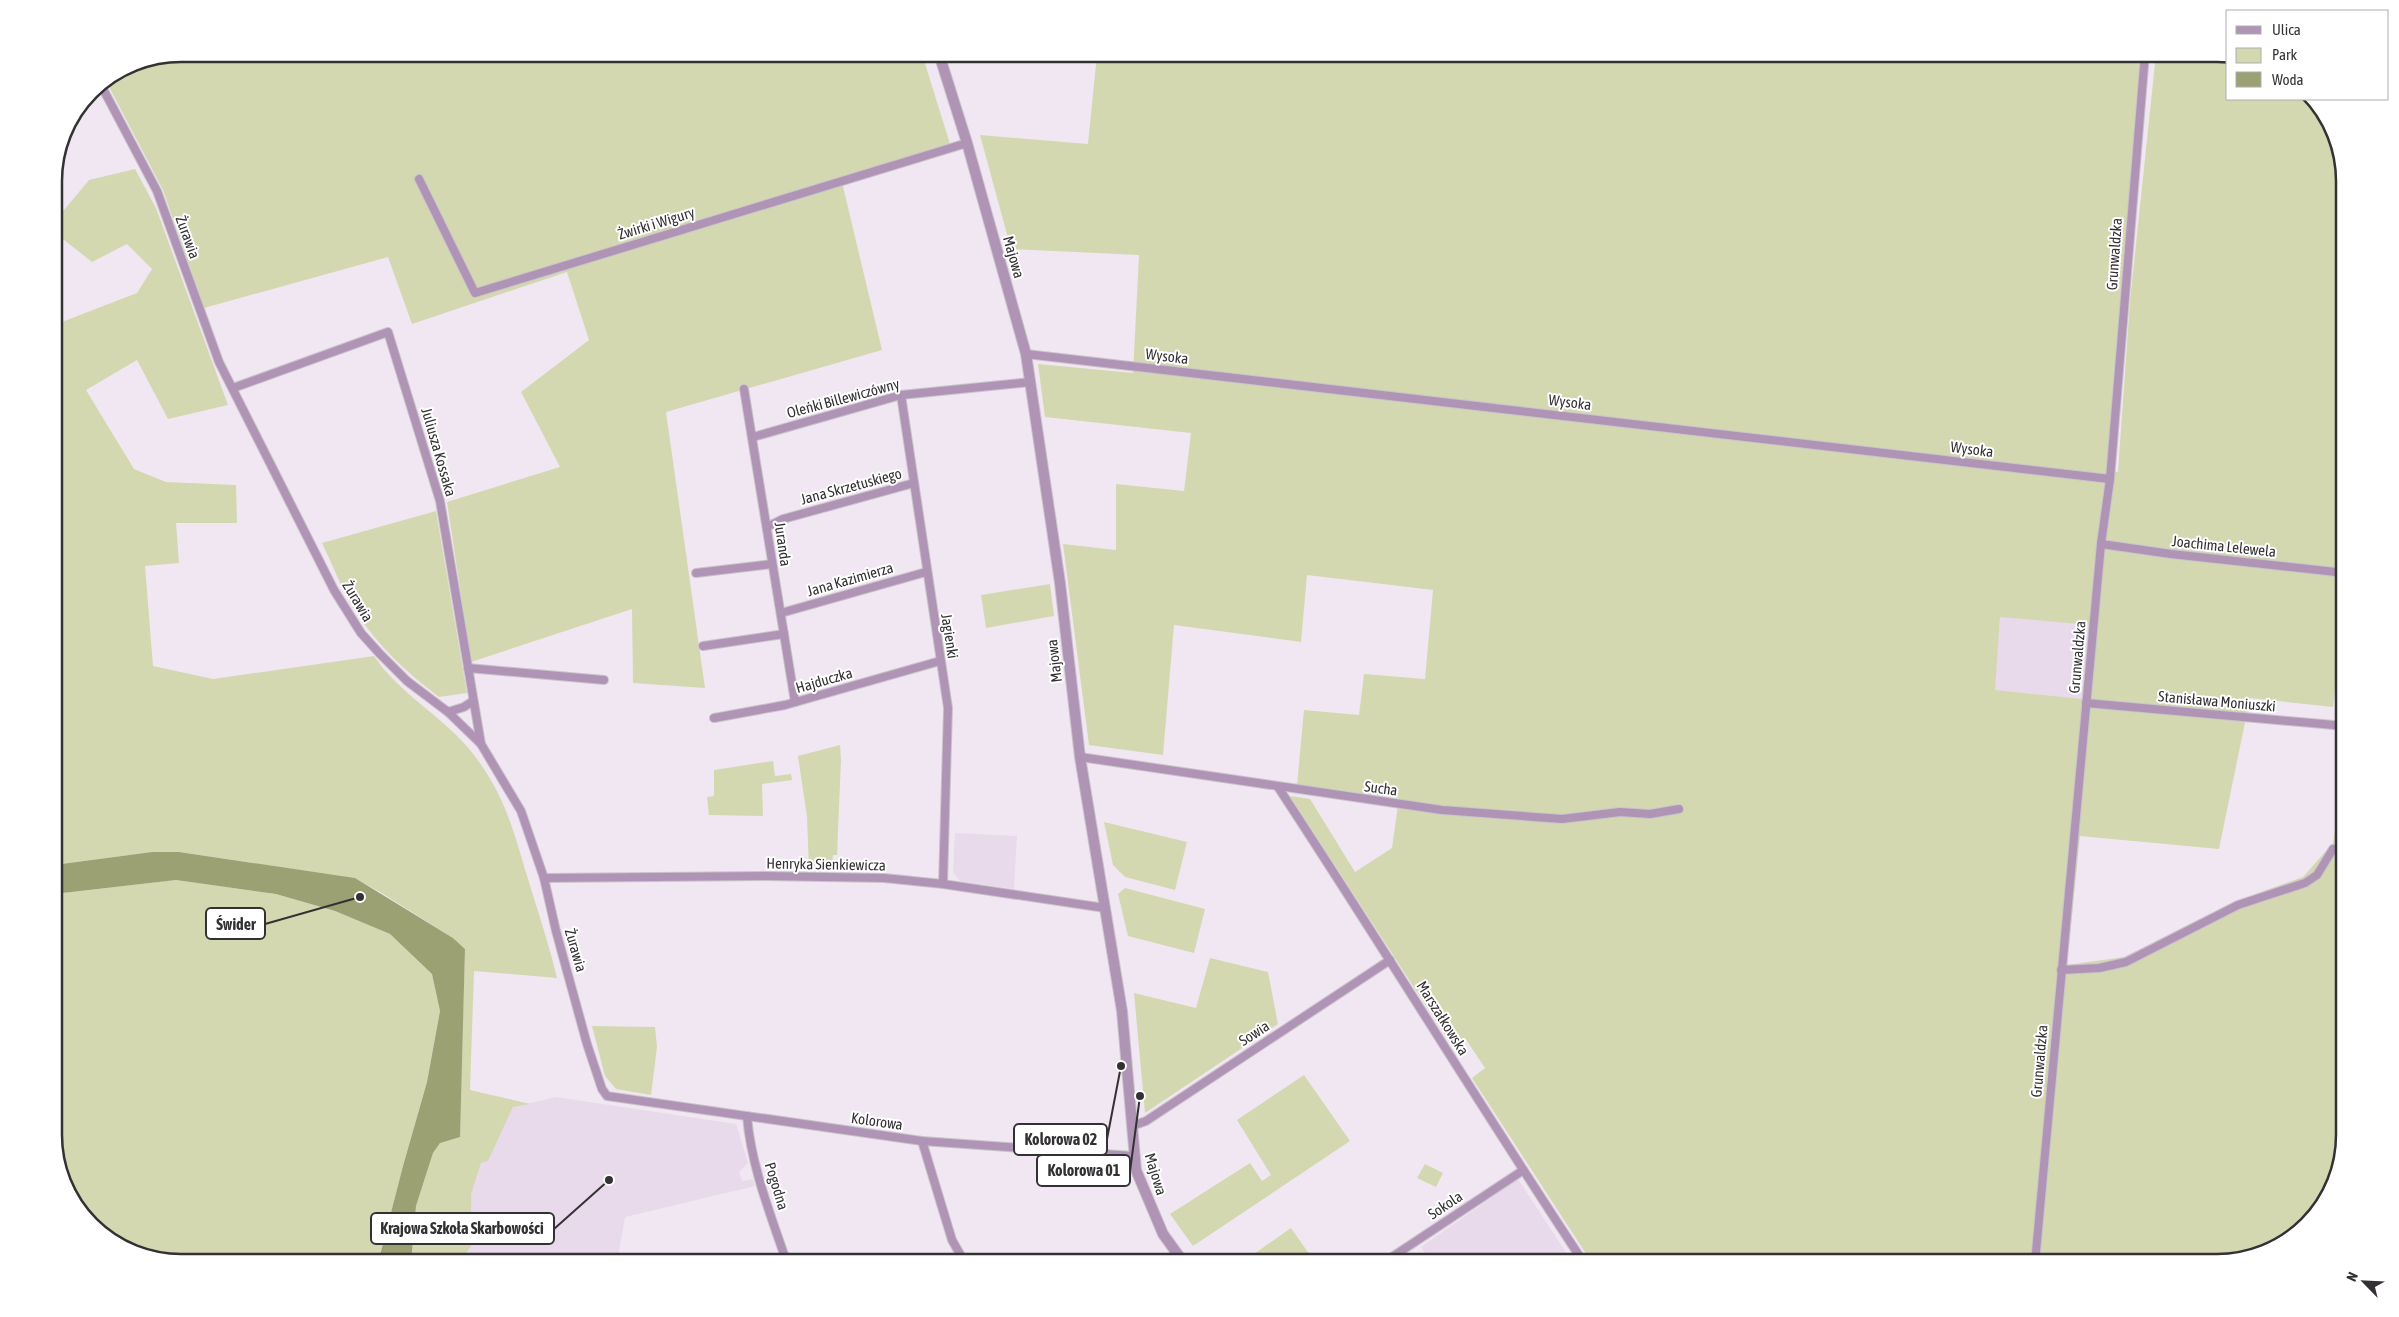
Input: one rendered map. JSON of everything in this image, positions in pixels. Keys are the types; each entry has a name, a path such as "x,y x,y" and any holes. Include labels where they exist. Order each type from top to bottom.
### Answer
{"street":[{"name":"Majowa","path":"942,63 1026,354 1060,582 1080,757 1122,1011 1134,1156 1142,1186 1163,1234 1177,1254"},
{"name":"Grunwaldzka","path":"2036,1254 2101,544 2110,479 2144,63"},
{"name":"Żurawia","path":"104,91 157,191 219,362 334,590 361,633 407,680 448,712 481,744 521,811 544,878 556,931 597,1076 608,1096 617,1098"},
{"name":"Żwirki i Wigury","path":"419,178 475,293 966,143"},
{"name":"Juliusza Kossaka","path":"233,388 388,332 440,501 481,744"},
{"name":"Wysoka","path":"1026,354 2110,479"},
{"name":"Oleńki Billewiczówny","path":"753,437 901,395 1031,382"},
{"name":"Juranda","path":"744,389 795,702"},
{"name":"Jagienki","path":"901,395 926,572 948,708 943,884"},
{"name":"Jana Skrzetuskiego","path":"767,527 783,519 914,483"},
{"name":"Joachima Lelewela","path":"2101,544 2171,554 2336,572"},
{"path":"696,573 772,564"},
{"name":"Jana Kazimierza","path":"780,613 926,572"},
{"path":"703,646 784,634"},
{"name":"Hajduczka","path":"714,718 795,702 940,661"},
{"path":"468,668 604,680"},
{"path":"448,712 464,707 474,701"},
{"name":"Stanisława Moniuszki","path":"2086,703 2336,725"},
{"name":"Sucha","path":"1080,757 1442,810 1562,819 1620,812 1650,814 1679,809"},
{"name":"Marszałkowska","path":"1278,787 1390,960 1522,1171 1578,1254"},
{"path":"2061,970 2099,968 2126,962 2238,905 2305,883 2317,875 2333,849"},
{"name":"Henryka Sienkiewicza","path":"544,878 765,876 884,878 943,884 1105,908"},
{"name":"Sowia","path":"1132,1126 1146,1121 1390,960"},
{"name":"Kolorowa","path":"617,1098 922,1141 1134,1156"},
{"name":"Pogodna","path":"747,1116 748,1138 784,1254"},
{"path":"922,1141 952,1240 960,1254"},
{"name":"Sokola","path":"1397,1254 1522,1171"}],"shaded area":[{"path":"2000,616 2090,625 2083,699 1994,690"},
{"path":"955,833 1017,836 1014,889 960,881 953,872"},
{"path":"556,1097 736,1124 748,1163 739,1172 742,1181 753,1179 755,1186 625,1217 619,1254 466,1254 472,1245 471,1195 481,1163 488,1161 513,1107"},
{"path":"1518,1179 1567,1254 1426,1254 1421,1247"}],"green space":[{"path":"174,63 925,63 950,144 841,178 882,350 666,412 705,688 633,683 632,609 471,662 447,502 560,467 521,392 589,340 567,272 412,324 388,257 204,308 163,190 109,87 143,69"},
{"path":"1096,63 2140,63 2107,470 2118,472 2130,301 2155,63 2226,64 2226,100 2304,100 2324,129 2334,158 2336,174 2336,679 2333,707 2250,698 2219,849 2080,836 2067,965 2124,957 2236,901 2303,877 2333,843 2336,823 2335,1151 2330,1174 2324,1188 2307,1214 2277,1239 2248,1250 2217,1254 1586,1254 1472,1078 1485,1068 1465,1038 1452,1046 1290,796 1310,799 1355,872 1392,848 1399,798 1297,785 1304,710 1359,715 1364,674 1425,679 1433,590 1307,575 1301,642 1174,625 1163,755 1089,745 1063,544 1116,550 1116,484 1184,491 1191,433 1045,417 1038,364 1133,373 1139,255 1011,249 980,135 1088,144","holes":["2000,617 2090,625 2083,699 1995,690"]},
{"path":"135,169 156,208 228,405 168,419 137,360 86,390 134,469 166,482 236,485 237,523 176,523 179,563 145,566 153,666 213,679 374,656 397,683 450,729 474,755 494,785 518,845 557,978 474,971 470,1090 530,1104 513,1107 488,1161 481,1163 471,1195 472,1245 466,1254 412,1254 416,1206 433,1153 440,1143 461,1085 465,949 453,938 380,892 354,878 179,852 152,852 63,864 63,322 137,293 152,269 127,244 92,262 63,239 63,211 89,180"},
{"path":"436,511 467,693 439,697 394,658 374,636 346,595 322,543"},
{"path":"1050,584 1054,616 986,628 981,595"},
{"path":"840,745 837,855 833,855 831,870 809,869 807,817 798,756"},
{"path":"773,761 775,776 791,774 792,780 762,784 763,816 709,815 707,797 714,796 714,770"},
{"path":"1104,822 1187,842 1175,890 1125,877 1113,865"},
{"path":"176,880 276,894 335,911 390,934 432,974 440,1011 427,1082 380,1254 166,1253 143,1248 129,1242 103,1225 92,1214 83,1202 69,1174 63,1143 63,893"},
{"path":"1125,888 1205,909 1194,953 1128,936 1118,894"},
{"path":"1210,958 1268,972 1278,1024 1145,1113 1134,993 1196,1008"},
{"path":"592,1026 655,1027 657,1047 651,1095 616,1089 605,1076"},
{"path":"1304,1075 1350,1141 1193,1246 1170,1214 1250,1163 1262,1181 1271,1175 1237,1120"},
{"path":"1425,1164 1443,1173 1436,1187 1417,1178"},
{"path":"1291,1228 1309,1254 1254,1254"}],"water":[{"path":"152,852 179,852 355,878 453,938 465,949 460,1137 440,1143 433,1153 416,1206 412,1254 380,1254 427,1082 440,1011 432,974 390,934 335,911 276,894 176,880 63,893 63,864"}],"place":[{"name":"Świder","path":"360,897"},
{"name":"Kolorowa 02","path":"1121,1066"},
{"name":"Kolorowa 01","path":"1140,1096"},
{"name":"Krajowa Szkoła Skarbowości","path":"609,1180"}]}
